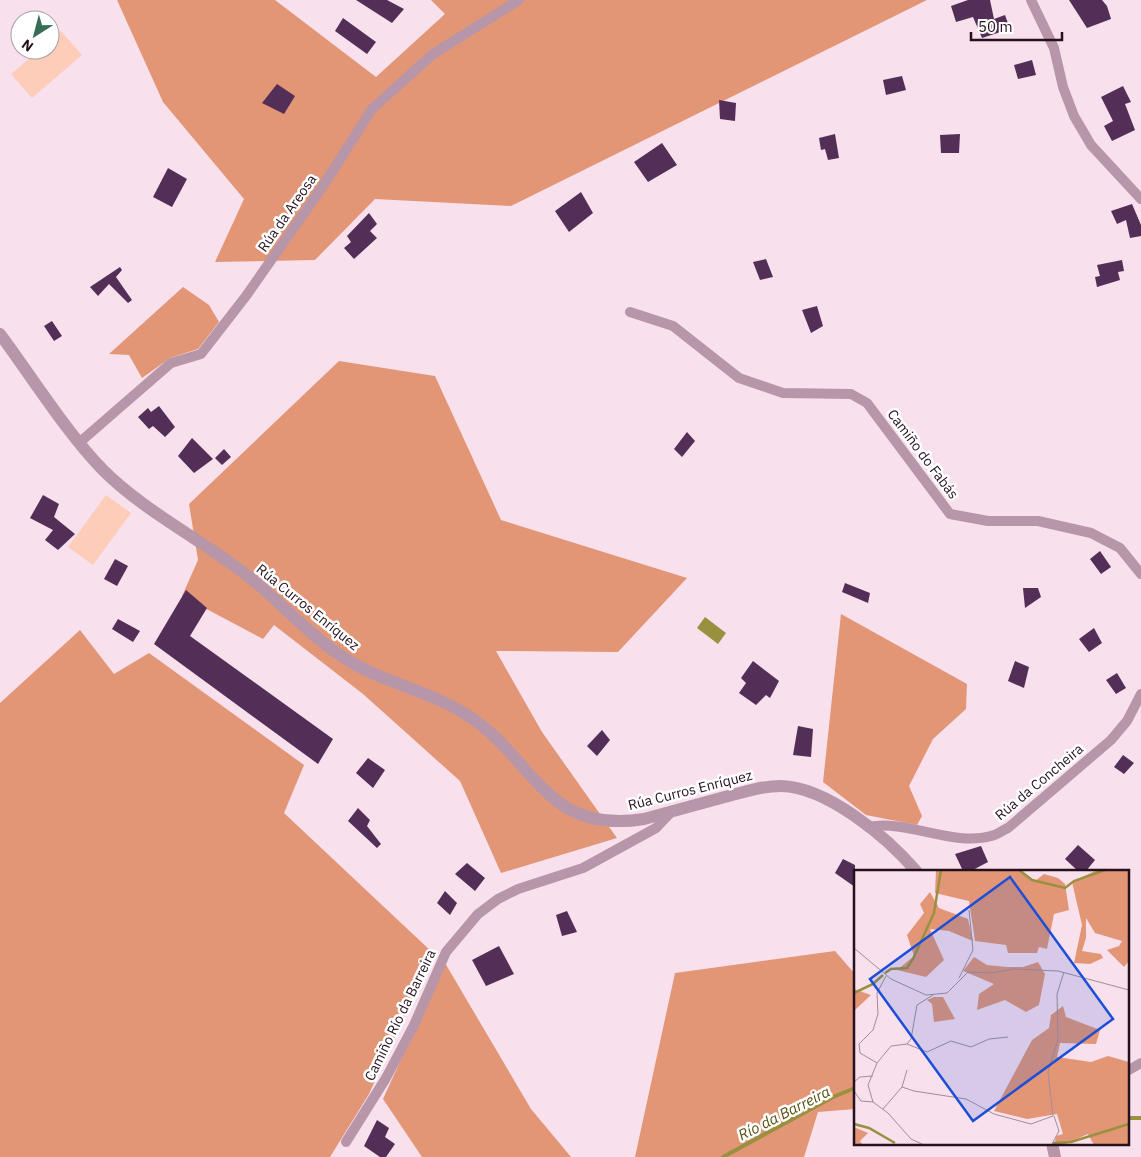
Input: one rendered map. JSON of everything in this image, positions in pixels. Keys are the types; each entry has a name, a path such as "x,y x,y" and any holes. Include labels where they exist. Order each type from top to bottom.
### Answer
{"street":[{"name":"Rúa da Areosa","path":"80,442 171,363 201,354 246,296 312,202 372,109 433,54 519,0"},
{"path":"1031,0 1054,48 1063,87 1074,116 1091,145 1141,199"},
{"name":"Camiño do Fabás","path":"630,312 673,326 739,378 782,393 851,394 867,403 950,514 988,521 1038,521 1091,533 1120,548 1141,574"},
{"name":"Rúa Curros Enríquez","path":"0,334 80,442 104,470 130,492 253,580 341,656 368,672 444,701 469,716 492,736 550,796 572,811 608,822 625,822 671,812 759,788 782,786 801,789 822,797 868,827 905,858 915,870"},
{"name":"Rúa da Concheira","path":"868,827 885,824 964,838 991,837 1008,828 1111,740 1127,721 1141,694"},
{"name":"Camiño Río da Barreira","path":"346,1142 386,1078 414,1025 446,952 478,914 498,899 518,889 583,868 656,828 671,812"},
{"path":"1128,1070 1141,1063"},
{"path":"1052,1144 1055,1157"}],"shaded area":[{"path":"117,0 275,0 376,77 445,14 431,0 927,0 511,206 375,199 315,260 215,262 244,199 163,102"},
{"path":"60,32 82,55 32,98 11,74 27,60 60,60"},
{"path":"183,287 209,305 219,322 198,349 170,358 142,378 129,355 109,354"},
{"path":"339,361 435,376 501,520 687,578 618,652 496,651 542,732 617,838 501,873 460,781 363,694 274,625 263,639 182,596 198,560 189,504"},
{"path":"106,495 131,513 93,565 68,547"},
{"path":"841,614 967,684 966,709 933,739 909,786 922,816 917,825 866,815 823,782"},
{"path":"705,617 726,633 718,644 697,628"},
{"path":"80,630 114,674 149,653 304,765 284,813 433,953 369,1094 330,1157 0,1157 0,703"},
{"path":"835,951 854,973 854,1109 818,1112 804,1157 635,1157 675,973"},
{"path":"445,963 531,1109 571,1157 422,1157 383,1099"}],"building":[{"path":"356,0 387,0 404,9 392,23"},
{"path":"968,0 990,0 994,19 1005,15 1010,29 982,38 973,17 956,22 951,6"},
{"path":"1069,0 1102,0 1107,6 1111,19 1087,28"},
{"path":"343,18 376,42 367,54 335,31"},
{"path":"1032,60 1036,75 1018,79 1014,65"},
{"path":"902,76 906,90 886,95 883,80"},
{"path":"277,84 295,96 284,114 262,103"},
{"path":"1123,86 1131,102 1125,104 1135,130 1112,141 1104,126 1113,121 1101,97"},
{"path":"719,100 736,103 735,121 720,119"},
{"path":"835,134 839,158 828,160 825,149 821,150 819,138"},
{"path":"960,134 959,153 941,153 940,135"},
{"path":"662,143 677,165 648,182 634,162"},
{"path":"168,168 187,179 172,207 153,197"},
{"path":"581,192 593,213 569,232 555,211"},
{"path":"1132,204 1141,225 1141,236 1130,238 1126,220 1117,224 1111,211"},
{"path":"369,213 377,224 370,231 377,238 354,259 344,248 351,242 347,236"},
{"path":"766,259 773,277 760,280 753,262"},
{"path":"1122,260 1124,271 1118,272 1120,280 1097,287 1095,277 1100,276 1097,265"},
{"path":"120,267 122,270 116,277 132,300 128,303 109,284 98,296 90,287"},
{"path":"817,306 823,326 811,333 802,310"},
{"path":"52,321 62,336 54,341 44,326"},
{"path":"159,406 175,427 165,437 153,426 149,429 138,417 148,408 151,412"},
{"path":"687,432 695,441 682,457 674,449"},
{"path":"192,438 213,459 194,473 178,456"},
{"path":"224,449 231,457 222,465 215,458"},
{"path":"43,495 59,504 54,517 75,534 58,550 45,540 53,530 30,518"},
{"path":"1100,551 1111,567 1101,574 1090,559"},
{"path":"115,559 128,566 117,586 104,579"},
{"path":"845,583 870,593 868,603 842,592"},
{"path":"1023,588 1038,588 1041,597 1025,608"},
{"path":"186,590 207,608 190,636 333,739 318,764 154,644"},
{"path":"118,619 140,631 133,642 112,629"},
{"path":"1094,628 1102,643 1089,652 1079,639"},
{"path":"753,661 779,681 770,698 766,695 756,705 739,693 746,683 741,678"},
{"path":"1015,661 1029,667 1024,688 1008,681"},
{"path":"1117,673 1126,688 1116,694 1106,680"},
{"path":"798,726 813,729 811,757 793,755"},
{"path":"602,730 610,740 597,756 587,746"},
{"path":"1123,755 1134,763 1124,774 1114,767"},
{"path":"368,758 385,770 373,788 356,773"},
{"path":"358,808 370,820 367,826 381,844 377,848 348,821"},
{"path":"1078,845 1095,860 1087,870 1077,870 1065,859"},
{"path":"981,846 988,862 973,870 963,870 955,854"},
{"path":"843,859 855,865 854,886 835,873"},
{"path":"467,863 485,878 475,891 455,874"},
{"path":"445,891 457,903 450,915 437,903"},
{"path":"567,911 577,932 562,936 556,915"},
{"path":"499,946 514,974 486,986 472,960"},
{"path":"377,1120 389,1128 385,1137 395,1144 386,1157 380,1157 364,1146"}],"waterway":[{"name":"Río da Barreira","path":"723,1157 833,1097 854,1088"},
{"name":"Río da Barreira","path":"1128,1118 1141,1118"}]}
